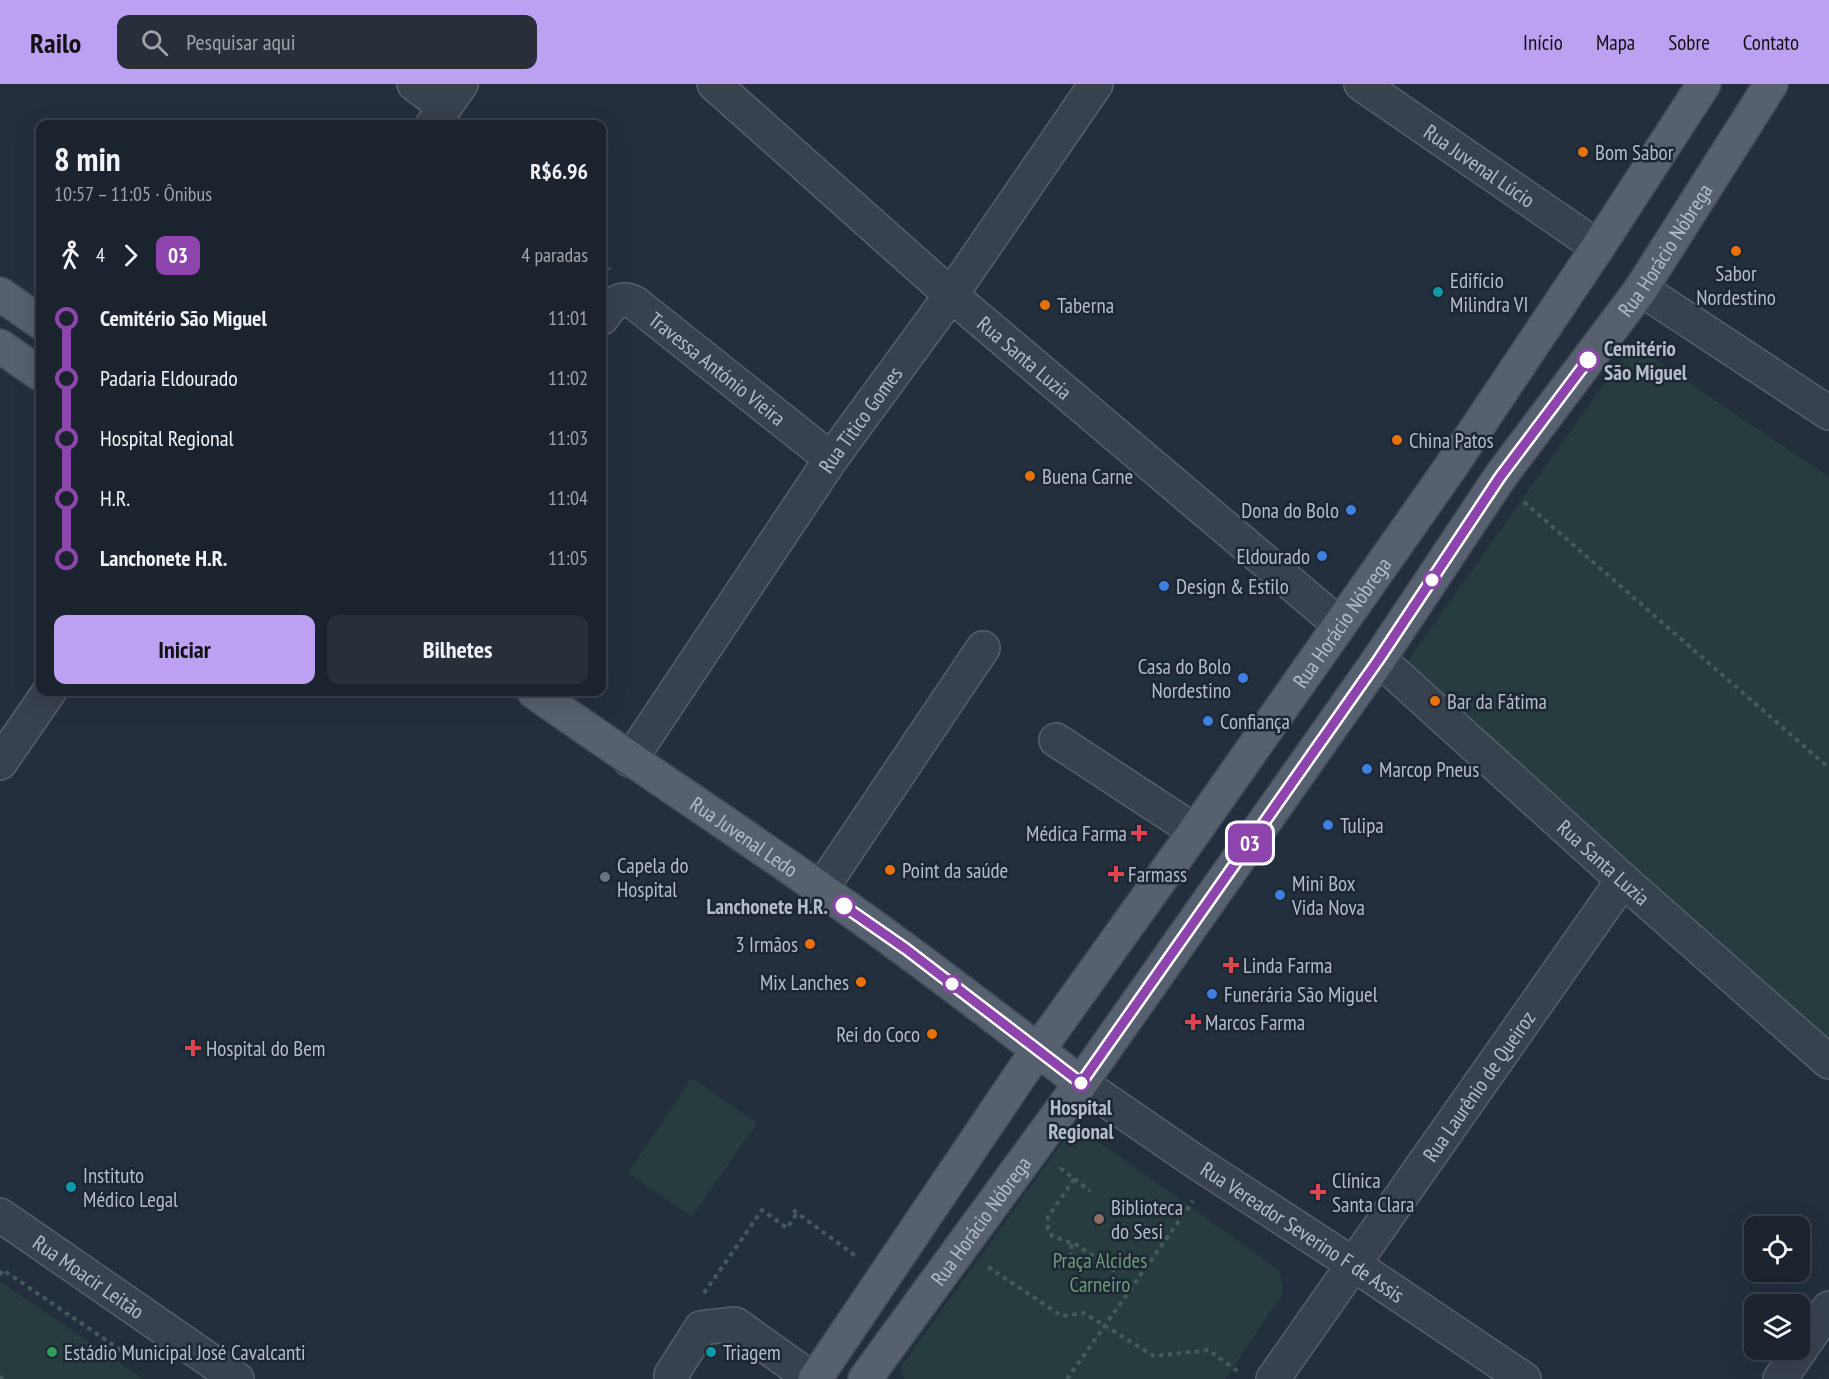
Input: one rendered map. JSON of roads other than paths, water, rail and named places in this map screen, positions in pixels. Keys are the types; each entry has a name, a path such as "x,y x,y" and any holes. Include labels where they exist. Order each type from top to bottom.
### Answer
{"main road":[{"name":"Rua Horácio Nóbrega","path":"814,1379 1037,1052 1450,468 1598,248 1704,84"},
{"name":"Rua Horácio Nóbrega","path":"869,1378 960,1248 1081,1083 1379,659 1500,477 1641,289 1771,84"},
{"path":"0,294 36,319"},
{"path":"0,346 36,371"},
{"name":"Rua Juvenal Ledo","path":"540,696 906,949 1037,1052 1081,1083"}],"street":[{"path":"414,84 447,105"},
{"name":"Rua Santa Luzia","path":"714,84 951,296 1339,624"},
{"name":"Rua Titico Gomes","path":"630,760 831,459 951,296 1096,84"},
{"name":"Rua Juvenal Lúcio","path":"1361,84 1598,248"},
{"path":"1641,289 1829,413"},
{"name":"Travessa António Vieira","path":"606,312 610,306 622,300 635,303 831,459"},
{"path":"821,889 983,648"},
{"name":"Rua Santa Luzia","path":"1379,659 1623,880 1829,1062"},
{"path":"0,763 46,696"},
{"path":"1056,740 1195,831"},
{"name":"Rua Laurênio de Queiroz","path":"1273,1379 1623,880"},
{"name":"Rua Vereador Severino F de Assis","path":"1081,1083 1524,1379"},
{"name":"Rua Moacir Leitão","path":"0,1215 237,1379"},
{"path":"1810,1336 1829,1308"},
{"path":"673,1379 671,1375 701,1328 735,1324 814,1379"},
{"path":"1780,1379 1793,1360"}],"place":[{"name":"Bom Sabor","path":"1583,152"},
{"name":"Sabor Nordestino","path":"1736,251"},
{"name":"Edifício Milindra VI","path":"1438,292"},
{"name":"Taberna","path":"1045,305"},
{"name":"Cemitério São Miguel","path":"1588,360"},
{"name":"China Patos","path":"1397,440"},
{"name":"Buena Carne","path":"1030,476"},
{"name":"Dona do Bolo","path":"1351,510"},
{"name":"Eldourado","path":"1322,556"},
{"name":"Design & Estilo","path":"1164,586"},
{"name":"Casa do Bolo Nordestino","path":"1243,678"},
{"name":"Bar da Fátima","path":"1435,701"},
{"name":"Confiança","path":"1208,721"},
{"name":"Marcop Pneus","path":"1367,769"},
{"name":"Tulipa","path":"1328,825"},
{"name":"Médica Farma","path":"1139,833"},
{"name":"Point da saúde","path":"890,870"},
{"name":"Farmass","path":"1116,874"},
{"name":"Capela do Hospital","path":"605,877"},
{"name":"Mini Box Vida Nova","path":"1280,895"},
{"name":"Lanchonete H.R.","path":"844,906"},
{"name":"3 Irmãos","path":"810,944"},
{"name":"Linda Farma","path":"1231,965"},
{"name":"Mix Lanches","path":"861,982"},
{"name":"Funerária São Miguel","path":"1212,994"},
{"name":"Marcos Farma","path":"1193,1022"},
{"name":"Rei do Coco","path":"932,1034"},
{"name":"Hospital do Bem","path":"193,1048"},
{"name":"Hospital Regional","path":"1081,1083"},
{"name":"Instituto Médico Legal","path":"71,1187"},
{"name":"Clínica Santa Clara","path":"1318,1192"},
{"name":"Biblioteca do Sesi","path":"1099,1219"},
{"name":"Estádio Municipal José Cavalcanti","path":"52,1352"},
{"name":"Triagem","path":"711,1352"}],"park label":[{"name":"Praça Alcides Carneiro","path":"1100,1272"}]}
